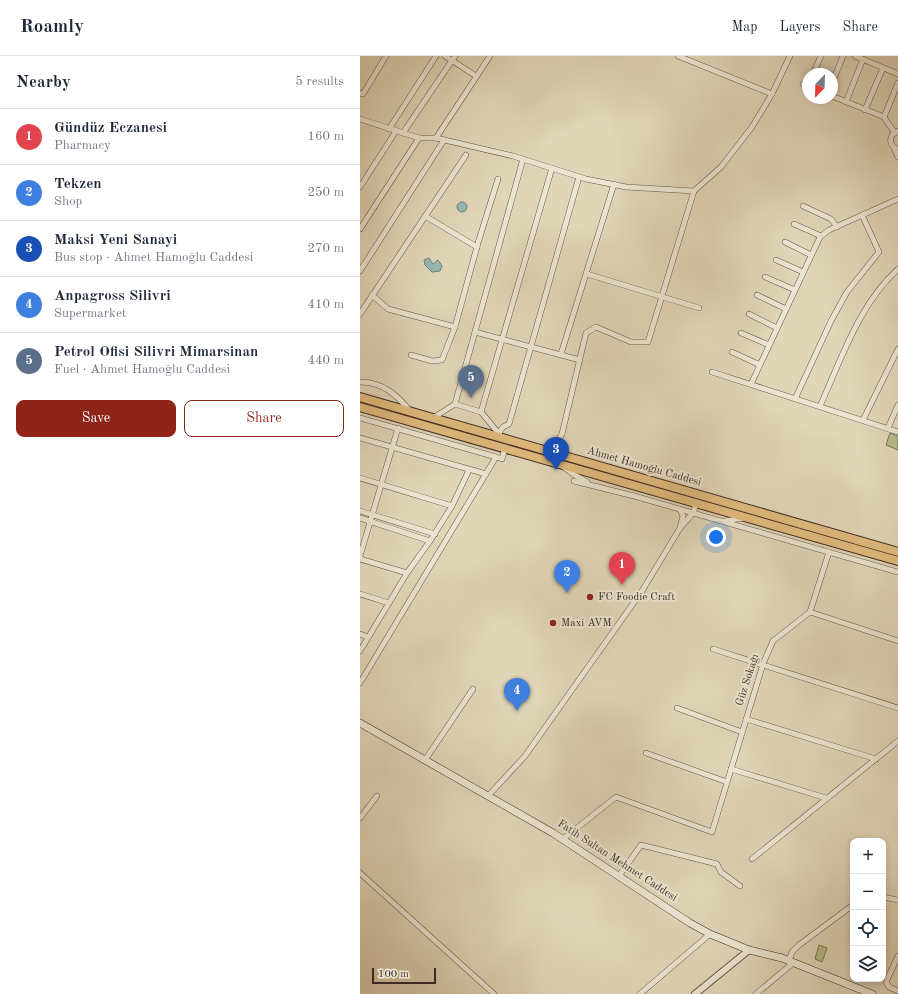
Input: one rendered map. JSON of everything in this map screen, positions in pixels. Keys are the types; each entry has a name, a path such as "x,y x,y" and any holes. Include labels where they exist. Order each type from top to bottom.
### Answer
{"highway":[{"name":"Ahmet Hamoğlu Caddesi","path":"360,398 500,436 898,552"},
{"name":"Ahmet Hamoğlu Caddesi","path":"360,407 898,561"}],"main road":[{"name":"Fatih Sultan Mehmet Caddesi","path":"360,723 489,795 562,839 710,934 749,950 791,962 872,994"}],"street":[{"path":"360,93 363,94 371,83 386,56"},
{"path":"389,129 436,56"},
{"path":"445,56 454,58 476,76"},
{"path":"436,138 490,56"},
{"path":"678,56 772,94"},
{"path":"544,450 557,442 562,434 586,333 596,327 631,342 648,342 694,191 721,167 752,127 772,94 790,56"},
{"path":"815,68 820,56"},
{"path":"838,68 843,56"},
{"path":"855,56 898,74"},
{"path":"403,133 454,58"},
{"path":"846,102 863,59"},
{"path":"865,110 883,68"},
{"path":"884,117 898,83"},
{"path":"838,99 884,117 896,131 890,138 891,144 896,148 898,157"},
{"path":"361,121 419,138 436,138 523,160 579,177 614,184 694,191"},
{"path":"360,187 396,131"},
{"path":"360,229 419,138"},
{"path":"360,271 444,140"},
{"path":"360,314 466,155"},
{"path":"433,418 455,404 523,160"},
{"path":"481,412 552,168"},
{"path":"500,436 503,427 509,424 579,177"},
{"path":"411,355 432,361 442,360 456,327 477,247 498,179"},
{"path":"561,354 614,184"},
{"path":"751,384 821,236 862,215 898,200"},
{"path":"803,206 831,219 837,227"},
{"path":"795,399 831,321 847,292 879,252 862,215"},
{"path":"425,216 477,247"},
{"path":"794,224 821,236"},
{"path":"785,242 811,255"},
{"path":"776,260 803,272"},
{"path":"820,406 858,323 871,302 891,275 898,269"},
{"path":"587,274 699,308"},
{"path":"765,277 795,290"},
{"path":"372,295 388,308 456,327"},
{"path":"757,295 786,308"},
{"path":"749,314 777,328"},
{"path":"475,332 580,360"},
{"path":"741,333 769,345"},
{"path":"863,420 898,349"},
{"path":"732,352 760,365"},
{"path":"712,372 898,432"},
{"path":"360,382 379,385 393,392 412,412"},
{"path":"455,404 481,412 500,436"},
{"path":"888,428 898,405"},
{"path":"360,418 502,459 505,448"},
{"path":"398,428 360,558 407,573"},
{"path":"360,438 486,474"},
{"path":"360,683 496,457"},
{"path":"562,464 582,480 604,488"},
{"path":"360,651 407,573 435,534 452,506 469,470"},
{"path":"360,478 452,506"},
{"path":"574,481 680,509 898,572"},
{"path":"489,795 525,756 642,591 680,528 693,513 696,504"},
{"path":"680,509 683,516 680,528"},
{"path":"360,511 435,534"},
{"path":"360,518 430,541"},
{"path":"722,521 747,518"},
{"path":"829,552 810,612 898,641"},
{"path":"360,594 389,603"},
{"name":"Güz Sokağı","path":"562,839 616,797 712,832 763,664 773,641 810,612"},
{"path":"360,634 368,636"},
{"path":"713,649 898,708"},
{"path":"425,760 473,689"},
{"path":"677,708 742,732"},
{"path":"746,719 876,759"},
{"path":"752,859 898,741"},
{"path":"646,753 727,782"},
{"path":"731,769 826,798"},
{"path":"360,818 377,796"},
{"path":"619,876 641,845 717,864 721,872 740,886"},
{"path":"360,873 494,994"},
{"path":"886,898 898,900"},
{"path":"756,994 791,962 792,952 799,945 850,907"},
{"path":"640,994 710,934"},
{"path":"695,994 749,950"},
{"path":"898,956 886,982 889,987 898,991"}],"green space":[{"path":"890,433 898,436 898,450 886,445"},
{"path":"819,945 827,948 822,962 815,959"}],"water":[{"path":"462,202 467,207 462,212 457,207"},
{"path":"429,258 433,264 438,260 442,266 440,271 432,272 425,265 424,260"}],"place":[{"name":"Petrol Ofisi Silivri Mimarsinan","path":"471,398"},
{"name":"Maksi Yeni Sanayi","path":"556,470"},
{"name":"Gündüz Eczanesi","path":"622,585"},
{"name":"Tekzen","path":"567,593"},
{"name":"FC Foodie Craft","path":"590,597"},
{"name":"Maxi AVM","path":"553,623"},
{"name":"Anpagross Silivri","path":"517,711"}]}
